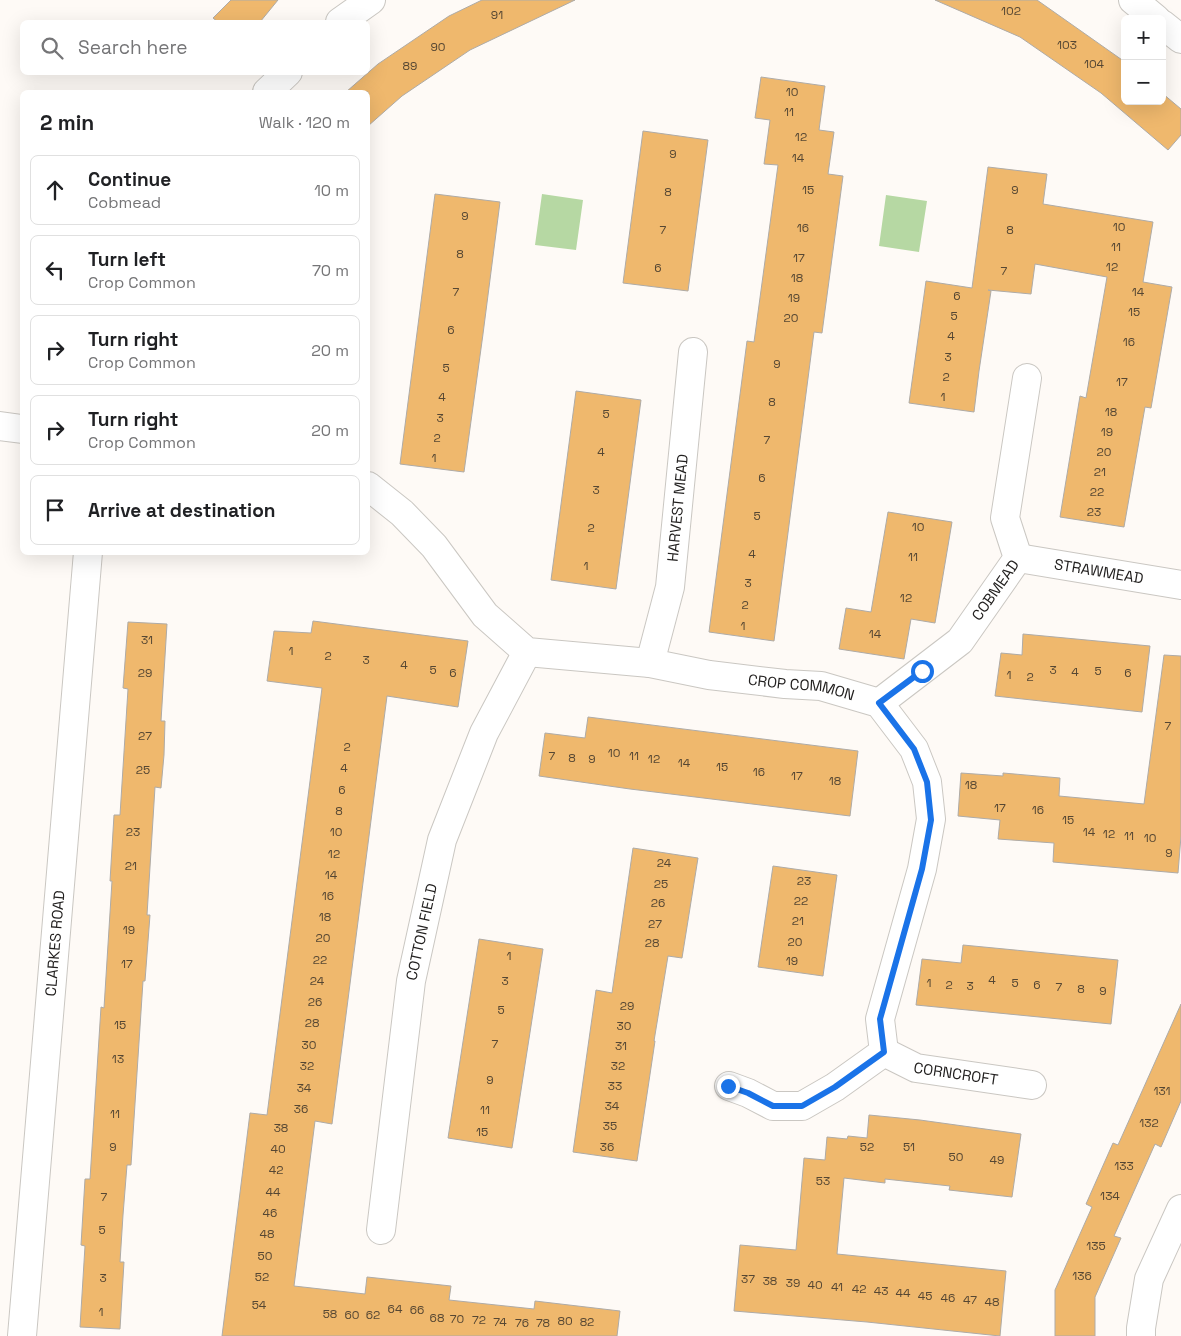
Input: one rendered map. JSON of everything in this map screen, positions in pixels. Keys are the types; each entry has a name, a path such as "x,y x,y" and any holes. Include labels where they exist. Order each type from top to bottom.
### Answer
{"street":[{"path":"343,20 371,0"},
{"path":"1133,0 1151,15"},
{"path":"1166,27 1181,39"},
{"path":"269,90 285,75"},
{"name":"HARVEST MEAD","path":"650,663 670,587 693,352"},
{"name":"COBMEAD","path":"879,703 960,641 1018,558 1005,518 1027,378"},
{"path":"0,426 20,429"},
{"path":"370,488 402,513 423,534 485,615 527,652"},
{"name":"CLARKES ROAD","path":"22,1336 88,555"},
{"name":"STRAWMEAD","path":"1018,558 1181,585"},
{"name":"CROP COMMON","path":"527,652 650,663 728,677 821,686 879,703"},
{"name":"COTTON FIELD","path":"381,1230 412,981 442,840 484,732 527,652"},
{"path":"728,1086 748,1093 773,1106 802,1106 835,1087 884,1052 880,1019 922,869 931,820 927,782 914,749 879,703"},
{"name":"CORNCROFT","path":"884,1052 916,1068 1032,1085"},
{"path":"1141,1336 1149,1279 1181,1208"}],"green space":[{"path":"542,194 583,200 576,250 535,245"},
{"path":"886,195 927,201 919,252 879,246"}],"building":[{"path":"231,0 278,0 262,20 216,20 213,18"},
{"path":"482,0 575,0 470,50 402,96 370,124 370,90 348,90 365,75 370,75 370,71 378,64 449,16"},
{"path":"935,0 1037,0 1121,59 1121,105 1166,105 1166,96 1181,109 1181,135 1168,150 1101,93 1020,37"},
{"path":"761,77 825,86 819,130 834,132 828,174 843,176 822,333 814,332 774,641 709,632 747,341 754,342 778,165 764,164 770,120 755,118"},
{"path":"643,131 708,140 688,291 623,283"},
{"path":"988,167 1047,174 1043,204 1153,222 1143,282 1172,287 1151,408 1145,407 1124,527 1060,517 1080,396 1086,398 1107,277 1035,264 1031,294 988,290 991,291 974,412 909,403 926,281 972,288"},
{"path":"435,194 500,202 464,472 400,464"},
{"path":"576,391 641,400 616,589 551,580"},
{"path":"888,512 952,522 935,623 911,619 904,659 839,649 846,608 871,612"},
{"path":"313,621 468,641 458,707 387,696 332,1124 315,1121 294,1286 365,1294 367,1277 451,1286 449,1300 534,1309 535,1301 620,1311 617,1336 222,1336 250,1113 267,1115 322,688 267,681 274,631 311,633"},
{"path":"128,622 167,624 161,721 165,721 164,755 161,788 155,787 147,915 150,915 145,981 143,981 131,1165 127,1165 123,1215 120,1262 124,1262 120,1329 80,1327 85,1246 81,1245 85,1179 90,1179 101,1007 104,1008 114,815 120,815 128,689 123,688"},
{"path":"1023,634 1150,646 1142,712 995,696 1001,653 1022,655"},
{"path":"1164,655 1181,656 1181,836 1178,873 1053,862 1054,843 998,839 1000,820 958,816 961,773 1003,776 1003,773 1060,778 1059,796 1144,804"},
{"path":"588,717 858,751 850,816 539,776 545,733 585,738"},
{"path":"633,848 698,858 682,958 668,956 637,1161 573,1152 596,990 612,993"},
{"path":"773,866 837,875 823,976 758,967"},
{"path":"479,939 543,949 512,1148 448,1138"},
{"path":"963,945 1118,960 1111,1024 916,1005 922,959 961,963"},
{"path":"1181,1004 1181,1101 1161,1147 1155,1144 1114,1236 1121,1238 1095,1297 1095,1336 1055,1336 1055,1290 1092,1207 1086,1204 1113,1143 1118,1145"},
{"path":"869,1115 1021,1134 1012,1197 949,1190 950,1186 885,1179 885,1183 844,1178 837,1254 1006,1271 1000,1336 734,1311 740,1245 796,1250 804,1158 825,1160 827,1137 847,1139 848,1136 867,1138"}],"route":[{"path":"728,1086 748,1093 773,1106 802,1106 835,1087 884,1052 880,1019 922,869 931,820 927,782 914,749 879,703 922,671"}]}
